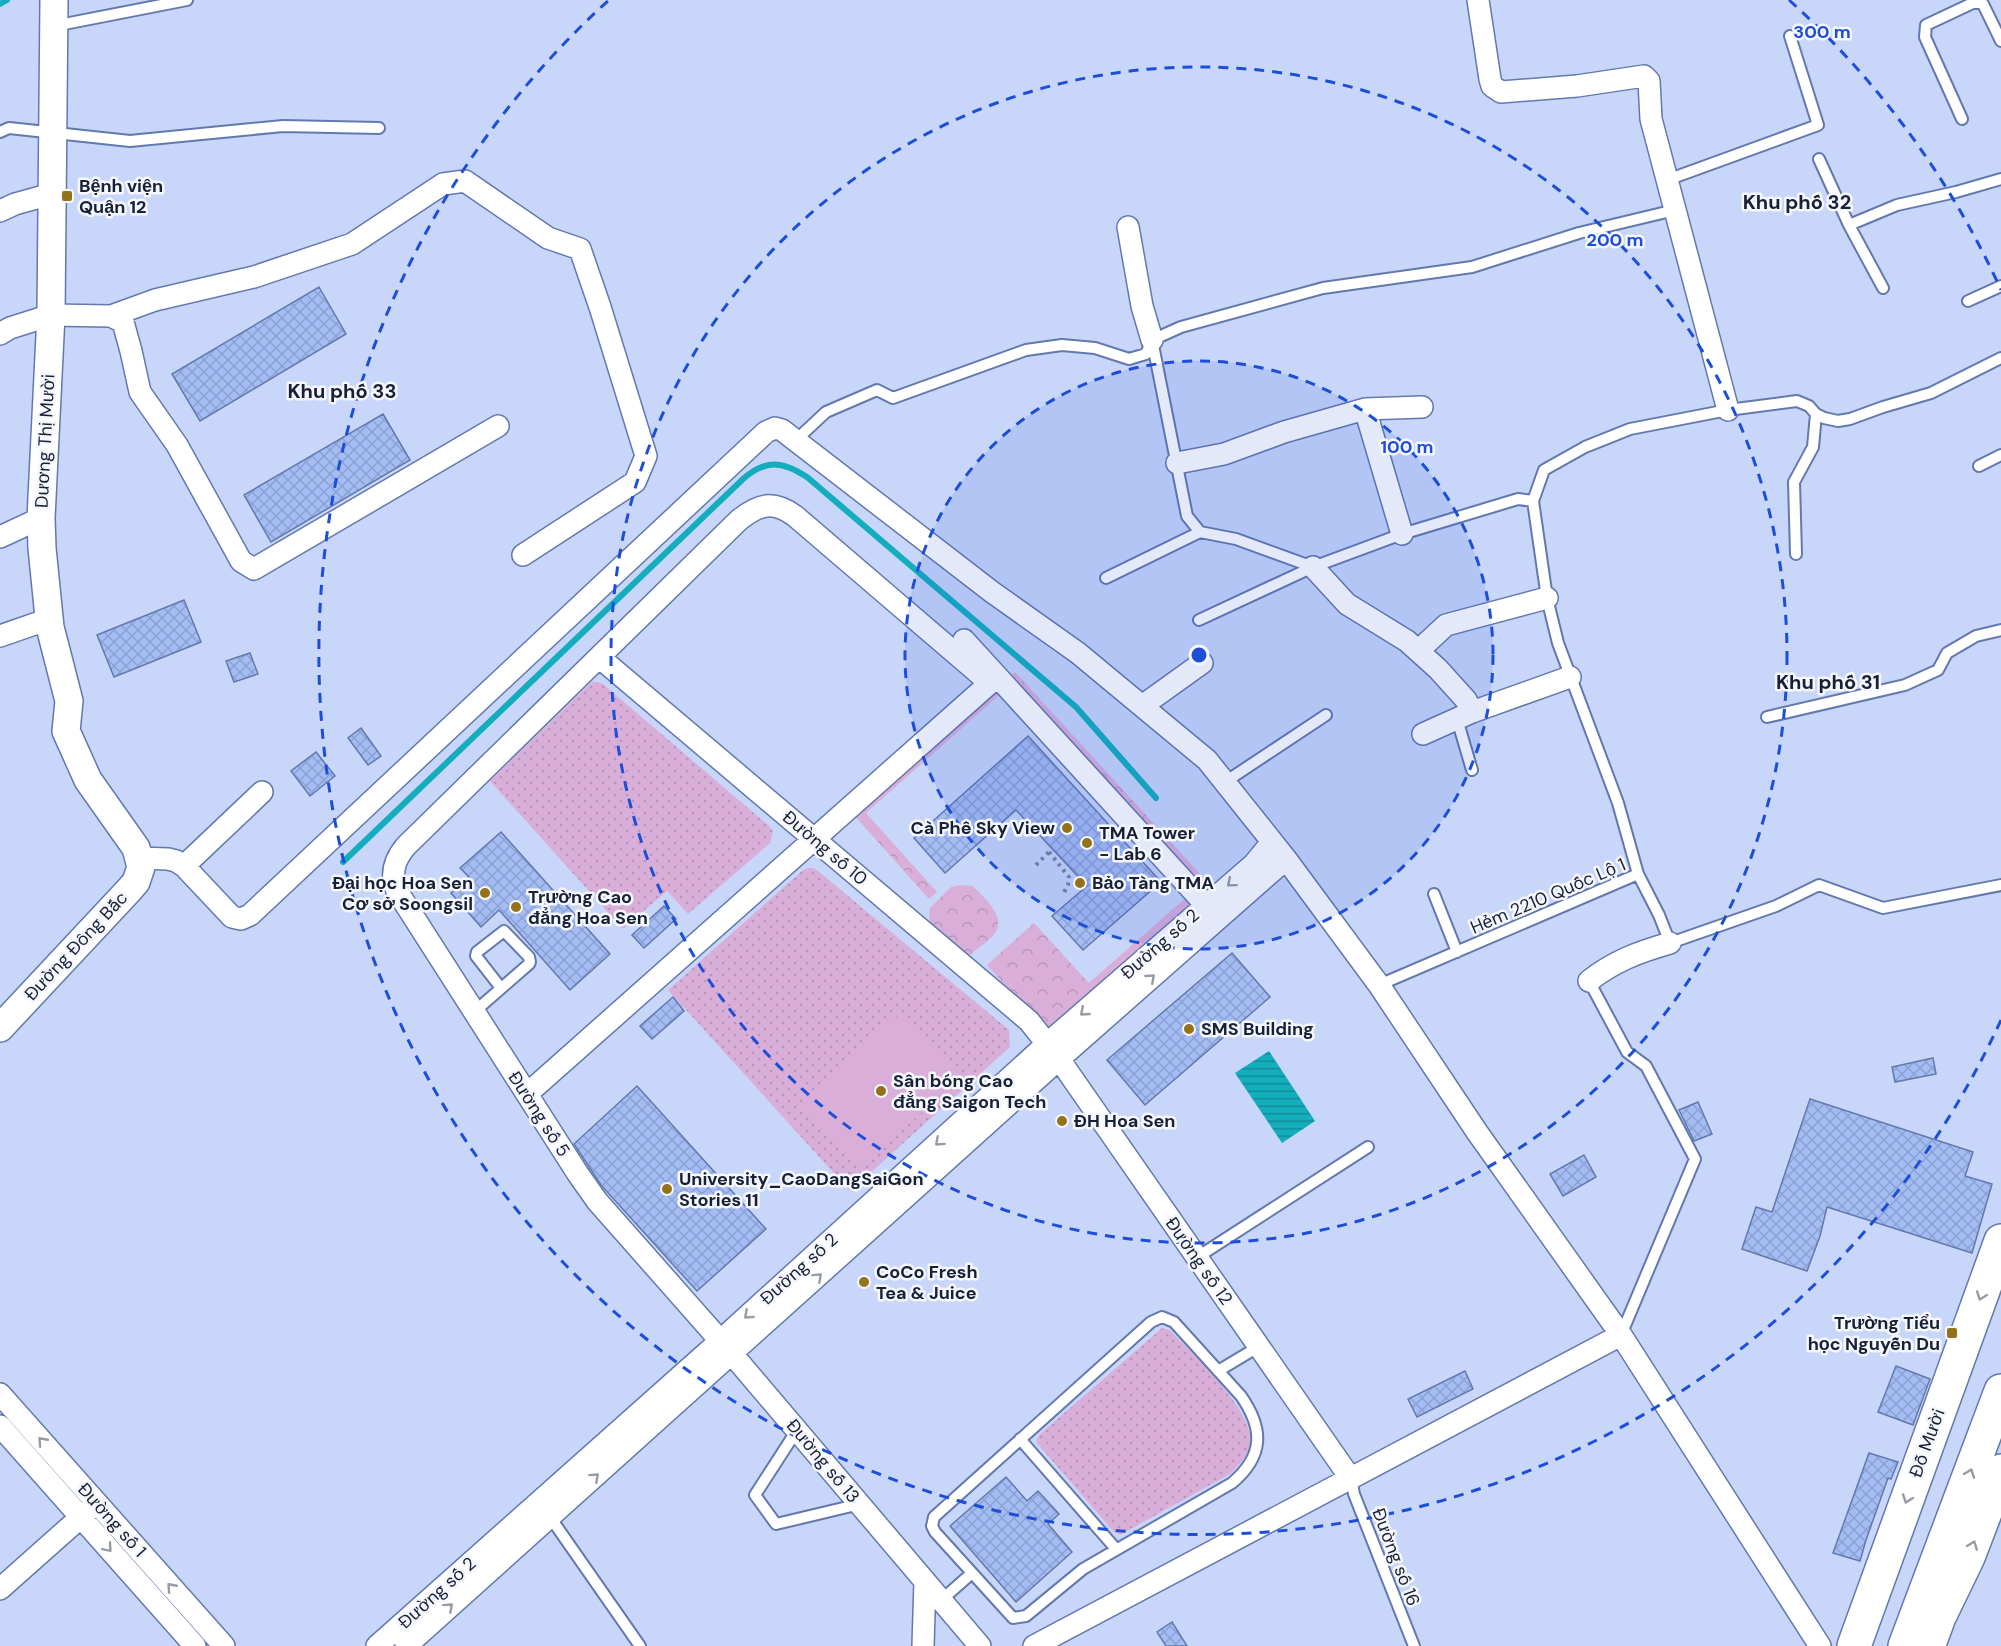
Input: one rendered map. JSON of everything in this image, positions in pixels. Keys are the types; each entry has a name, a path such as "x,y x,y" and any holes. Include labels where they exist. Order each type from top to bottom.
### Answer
{"highway":[{"name":"Đỗ Mười","path":"1854,1646 2001,1241"},
{"name":"Đỗ Mười","path":"1877,1646 2001,1306"},
{"path":"1905,1646 2001,1390"},
{"path":"1936,1636 2001,1471"},
{"path":"1936,1636 1942,1551"}],"street":[{"path":"1478,0 1490,80 1492,86 1501,92 1577,86 1644,76 1649,81 1651,119 1728,410"},
{"name":"Dương Thị Mười","path":"54,10 51,315 41,518 49,619 69,701 66,731 88,780 132,840 140,858"},
{"path":"0,334 10,328 51,315 111,316 155,300 254,277 352,244 443,184 465,181 548,238 580,249 646,456 634,482 523,555"},
{"path":"0,211 15,204 51,194"},
{"path":"1128,227 1142,306 1152,340"},
{"path":"111,316 123,322 140,392 177,446 242,561 254,569 498,426"},
{"path":"1177,463 1224,454 1284,432 1365,409 1422,407"},
{"path":"1365,409 1402,534"},
{"path":"140,858 176,861 184,866 232,916 240,919 250,915 766,432 779,429 992,592 1078,653 1207,759 1286,859 1379,985 1477,1132 1621,1335 1820,1646"},
{"path":"527,1094 990,683 795,516 781,507 773,506 755,509 739,520 599,657"},
{"path":"0,537 41,518"},
{"path":"1313,567 1347,604 1407,640 1457,689 1466,700 1464,715"},
{"path":"1418,651 1446,625 1547,598"},
{"path":"0,636 49,619"},
{"path":"964,640 1212,911"},
{"name":"Đường số 10","path":"599,657 1022,1015 1054,1051"},
{"name":"Đường số 5","path":"599,657 406,846 394,865 393,876 397,891 597,1201 726,1348"},
{"path":"1142,706 1202,663"},
{"path":"1423,734 1464,715 1570,677"},
{"path":"184,866 262,792"},
{"name":"Đường số 2","path":"1212,911 1272,842"},
{"name":"Đường Đông Bắc","path":"0,1028 136,882 141,867 140,858"},
{"name":"Đường số 2","path":"406,1646 550,1517 726,1348 1054,1051 1212,911 1286,859"},
{"path":"1589,981 1606,967 1642,951 1670,943"},
{"name":"Đường số 12","path":"1054,1051 1351,1479"},
{"path":"1034,1646 1621,1335"},
{"name":"Đường số 2","path":"377,1646 726,1348"},
{"name":"Đường số 13","path":"726,1348 980,1646"},
{"name":"Đường số 1","path":"0,1394 224,1646"},
{"name":"Đường số 1","path":"0,1426 195,1646"},
{"path":"0,1589 97,1503"},
{"path":"923,1646 925,1581"},
{"path":"179,1628 195,1613"}],"lane":[{"path":"54,10 187,0"},
{"path":"1962,119 1925,37 1926,25 1975,2 1983,4 2001,41"},
{"path":"1668,180 1818,125 1790,36"},
{"path":"0,132 9,128 130,141 283,126 379,128"},
{"path":"1819,159 1849,225 1883,288"},
{"path":"1849,225 1897,205 2001,179"},
{"path":"796,440 826,412 877,390 893,398 1026,350 1062,345 1095,348 1129,359 1146,354 1152,340 1181,327 1323,288 1472,267 1579,233 1676,210"},
{"path":"1968,301 2001,286"},
{"path":"1152,340 1187,516 1200,532"},
{"path":"1638,874 1618,803 1558,643 1547,598 1533,501 1544,470 1585,447 1630,429 1728,410 1797,401 1809,406 1816,414 1838,421 1850,419 1931,393 2001,358"},
{"path":"1796,554 1794,482 1813,447 1816,414"},
{"path":"1979,466 2001,455"},
{"path":"1199,620 1313,567 1402,534 1518,499 1533,501"},
{"path":"1106,578 1200,532 1236,539 1313,567"},
{"path":"1767,717 1905,685 1938,670 1947,653 1976,636 2001,630"},
{"path":"1225,782 1326,715"},
{"path":"1464,715 1472,770"},
{"name":"Hẻm 2210 Quốc Lộ 1","path":"1379,985 1638,874 1659,915 1670,943"},
{"path":"1670,943 1776,906 1819,885 1883,908 2001,885"},
{"path":"1434,894 1457,952"},
{"path":"474,1012 529,964 531,959 504,931 477,952 476,956 501,988"},
{"path":"1589,981 1626,1052 1646,1066 1695,1159 1621,1335"},
{"path":"1196,1258 1368,1147"},
{"path":"1166,1317 1174,1322 1241,1396 1253,1415 1258,1440 1253,1460 1232,1483 1083,1569 1026,1616 1017,1619 1008,1614 935,1532 932,1521 1020,1440 1151,1322 1166,1317"},
{"path":"1218,1371 1258,1347"},
{"path":"797,1430 754,1495 776,1524 860,1504"},
{"path":"1020,1440 1116,1549"},
{"name":"Đường số 16","path":"1351,1479 1354,1494 1414,1646"},
{"path":"550,1517 640,1646"},
{"path":"924,1615 972,1574"}],"path":[{"path":"1036,864 1051,850 1069,877 1063,894"}],"green space":[{"path":"1015,672 1212,887 1049,1034 987,965 1034,923 1089,983 1198,887 1014,682 866,813 937,892 929,899 853,814"},
{"path":"592,682 603,684 773,831 770,843 688,914 667,891 623,929 490,781"},
{"path":"808,868 818,871 1009,1030 1010,1047 850,1191 668,990"},
{"path":"973,886 988,901 998,920 995,933 970,955 960,955 930,922 929,914 930,908 951,887"},
{"name":"Sân bóng Cao đẳng Saigon Tech","path":"901,1013 960,1078 859,1169 801,1103"},
{"path":"1162,1328 1170,1330 1233,1400 1249,1431 1250,1444 1245,1457 1230,1474 1120,1535 1114,1532 1036,1442 1039,1435"}],"shaded area":[{"path":"1269,1051 1315,1121 1282,1143 1235,1073"}],"building":[{"path":"319,287 346,334 200,421 172,374"},
{"path":"383,414 410,460 271,542 244,495"},
{"path":"184,600 201,642 114,677 97,635"},
{"path":"250,653 258,674 234,682 226,661"},
{"path":"361,728 381,756 368,765 348,738"},
{"name":"TMA Tower - Lab 6","path":"1028,736 1161,882 1083,950 1052,916 1087,886 1016,810 945,873 914,838"},
{"path":"316,752 335,776 310,796 291,771"},
{"path":"501,832 610,954 570,990 499,910 481,927 451,893 469,877 460,868"},
{"path":"664,906 676,919 644,948 632,935"},
{"name":"SMS Building","path":"1232,953 1270,997 1145,1105 1107,1060"},
{"path":"673,997 684,1011 652,1039 640,1026"},
{"path":"1933,1058 1936,1074 1895,1082 1892,1067"},
{"name":"University_CaoDangSaiGon Stories 11","path":"637,1086 766,1229 697,1291 601,1185 574,1144"},
{"path":"1810,1099 1973,1152 1965,1176 1992,1184 1972,1253 1827,1207 1820,1236 1807,1271 1742,1249 1756,1207 1772,1212"},
{"path":"1698,1102 1712,1134 1694,1141 1679,1110"},
{"path":"1584,1155 1596,1177 1563,1196 1550,1174"},
{"path":"1896,1366 1930,1379 1913,1425 1878,1412"},
{"path":"1465,1371 1473,1389 1417,1417 1408,1399"},
{"path":"1869,1453 1898,1462 1891,1479 1888,1478 1860,1561 1833,1553"},
{"path":"1006,1477 1027,1501 1038,1491 1059,1514 1048,1524 1072,1552 1016,1602 950,1526"},
{"path":"1172,1622 1187,1646 1166,1646 1157,1632"}],"waterway":[{"path":"0,4 7,0"},
{"path":"343,862 743,479 759,468 774,464 790,468 807,477 1076,707 1156,798"}],"place":[{"name":"Bệnh viện Quận 12","path":"67,196"},
{"name":"Cà Phê Sky View","path":"1067,828"},
{"name":"TMA Tower - Lab 6","path":"1087,843"},
{"name":"Bảo Tàng TMA","path":"1080,883"},
{"name":"Đại học Hoa Sen Cơ sở Soongsil","path":"485,893"},
{"name":"Trường Cao đẳng Hoa Sen","path":"516,907"},
{"name":"SMS Building","path":"1189,1029"},
{"name":"Sân bóng Cao đẳng Saigon Tech","path":"881,1091"},
{"name":"ĐH Hoa Sen","path":"1062,1121"},
{"name":"University_CaoDangSaiGon Stories 11","path":"667,1189"},
{"name":"CoCo Fresh Tea & Juice","path":"864,1282"},
{"name":"Trường Tiểu học Nguyễn Du","path":"1952,1333"}],"district":[{"name":"Khu phố 32","path":"1797,202"},
{"name":"Khu phố 33","path":"342,391"},
{"name":"Khu phố 31","path":"1828,682"}]}
